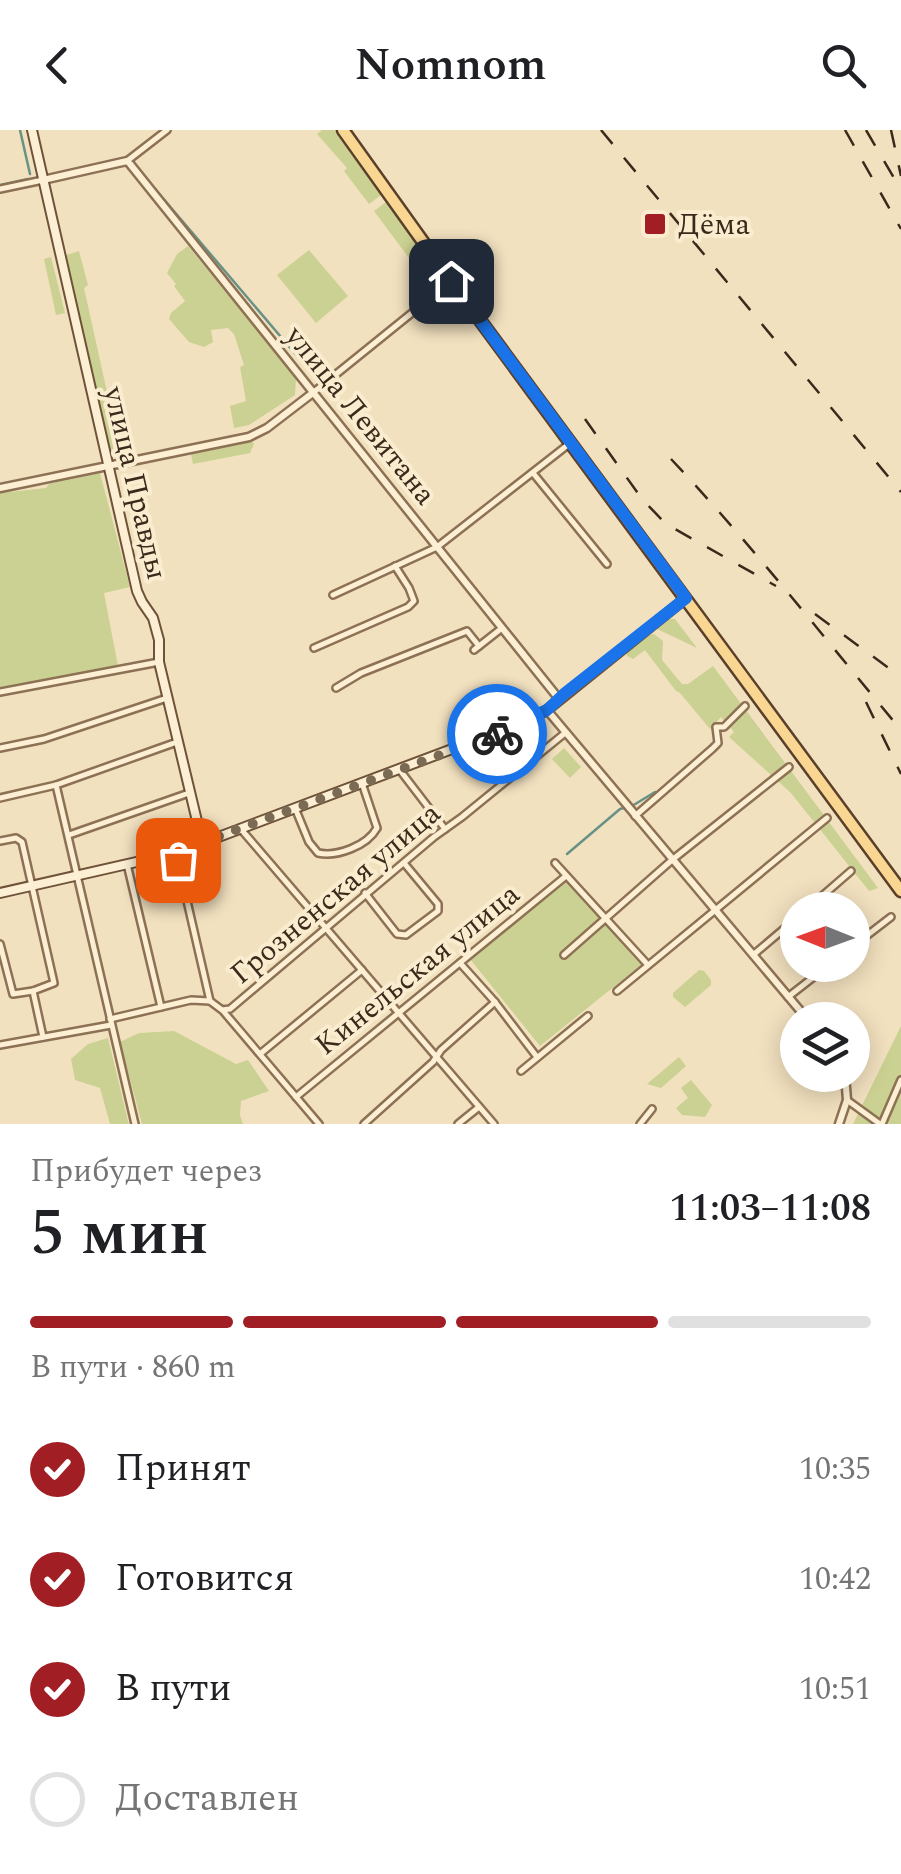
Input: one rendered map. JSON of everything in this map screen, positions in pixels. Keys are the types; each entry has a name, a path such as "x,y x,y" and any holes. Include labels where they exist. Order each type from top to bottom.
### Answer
{"main road":[{"name":"улица Правды","path":"32,130 138,591 153,618 159,662 202,842"},
{"path":"343,130 901,890"},
{"path":"0,892 176,852 491,736 547,710 686,598"}],"street":[{"path":"0,189 126,162 167,130"},
{"name":"улица Левитана","path":"126,162 560,698"},
{"path":"0,488 249,437 276,422 451,281"},
{"path":"333,596 438,547 571,442"},
{"path":"532,472 606,564"},
{"path":"314,648 408,607 414,600 413,594 395,566"},
{"path":"336,688 361,673 467,631 477,648 502,628"},
{"path":"0,692 159,662"},
{"path":"0,748 44,739 167,698"},
{"path":"635,816 712,750 718,742 716,727 724,727 745,706"},
{"path":"547,710 792,1002"},
{"name":"Грозненская улица","path":"0,1045 111,1022 191,1000 210,1001 222,1010 233,1006 565,733"},
{"path":"0,798 56,786 177,742"},
{"path":"564,955 672,860 789,767"},
{"path":"399,769 445,829"},
{"path":"295,808 309,842 318,853 331,856 366,840 377,828 362,783"},
{"path":"56,786 135,1124"},
{"path":"69,835 190,793"},
{"path":"618,991 826,818"},
{"path":"240,828 494,1124"},
{"path":"0,841 16,838 22,842 52,985 12,992 0,944"},
{"path":"176,852 210,1001"},
{"path":"365,894 401,936 438,911 438,904 404,862"},
{"path":"127,864 162,1006"},
{"path":"555,864 648,965"},
{"path":"827,892 851,871"},
{"name":"Кинельская улица","path":"296,1098 566,876"},
{"path":"870,933 891,917"},
{"path":"753,955 780,932"},
{"path":"460,963 537,1057"},
{"path":"260,1054 362,970"},
{"path":"788,998 808,982"},
{"path":"33,991 42,1037"},
{"path":"364,1124 495,1002"},
{"path":"222,1010 318,1124"},
{"path":"522,1070 588,1016"},
{"path":"847,1100 881,1124 901,1080"},
{"path":"839,1124 846,1092"},
{"path":"458,1124 479,1107"},
{"path":"640,1124 652,1109"}],"green space":[{"path":"334,130 381,195 369,204 344,171 347,168 317,134"},
{"path":"386,202 422,249 409,258 374,211"},
{"path":"188,246 296,378 295,395 249,425 234,428 230,406 246,401 240,367 244,365 234,334 228,328 211,330 213,342 204,347 189,342 169,319 185,301 167,273 177,254"},
{"path":"309,250 348,296 316,323 277,275"},
{"path":"79,251 115,428 121,427 125,446 109,450 66,255"},
{"path":"51,257 65,313 56,315 44,259"},
{"path":"251,440 254,444 250,453 193,464 191,454"},
{"path":"100,473 130,587 104,593 118,666 0,690 0,493 46,488 49,484"},
{"path":"675,619 697,648 657,629 658,622"},
{"path":"654,634 663,641 662,660 682,684 688,684 713,666 878,888 869,891 791,793 729,737 734,732 721,717 710,729 645,650 633,659 627,656 626,650 644,636"},
{"path":"564,748 581,767 570,778 552,759"},
{"path":"567,881 641,965 540,1046 470,959"},
{"path":"699,970 704,971 711,985 685,1007 673,993"},
{"path":"901,1026 901,1124 853,1124"},
{"path":"174,1031 236,1064 248,1060 269,1091 241,1101 243,1124 142,1124 120,1042 139,1033"},
{"path":"108,1038 129,1124 110,1124 100,1088 75,1080 71,1059 88,1044"},
{"path":"679,1057 686,1066 661,1088 647,1084"},
{"path":"691,1080 712,1105 705,1117 682,1115 676,1108 688,1098 681,1088"}],"waterway":[{"path":"20,130 30,174"},
{"path":"144,176 298,357"},
{"path":"0,185 28,179"},
{"path":"632,806 655,792"},
{"path":"567,854 624,808"}],"railway":[{"path":"601,130 901,492"},
{"path":"845,130 901,229"},
{"path":"866,130 901,190"},
{"path":"891,130 901,176"},
{"path":"585,419 642,499 666,524 776,586"},
{"path":"671,459 901,730"},
{"path":"815,614 901,677"},
{"path":"866,702 901,774"}],"way so far":[{"path":"178,860 176,852 497,734"}],"place":[{"name":"Дёма","path":"655,224"}],"route":[{"path":"451,281 686,598 547,710 497,734"}]}
